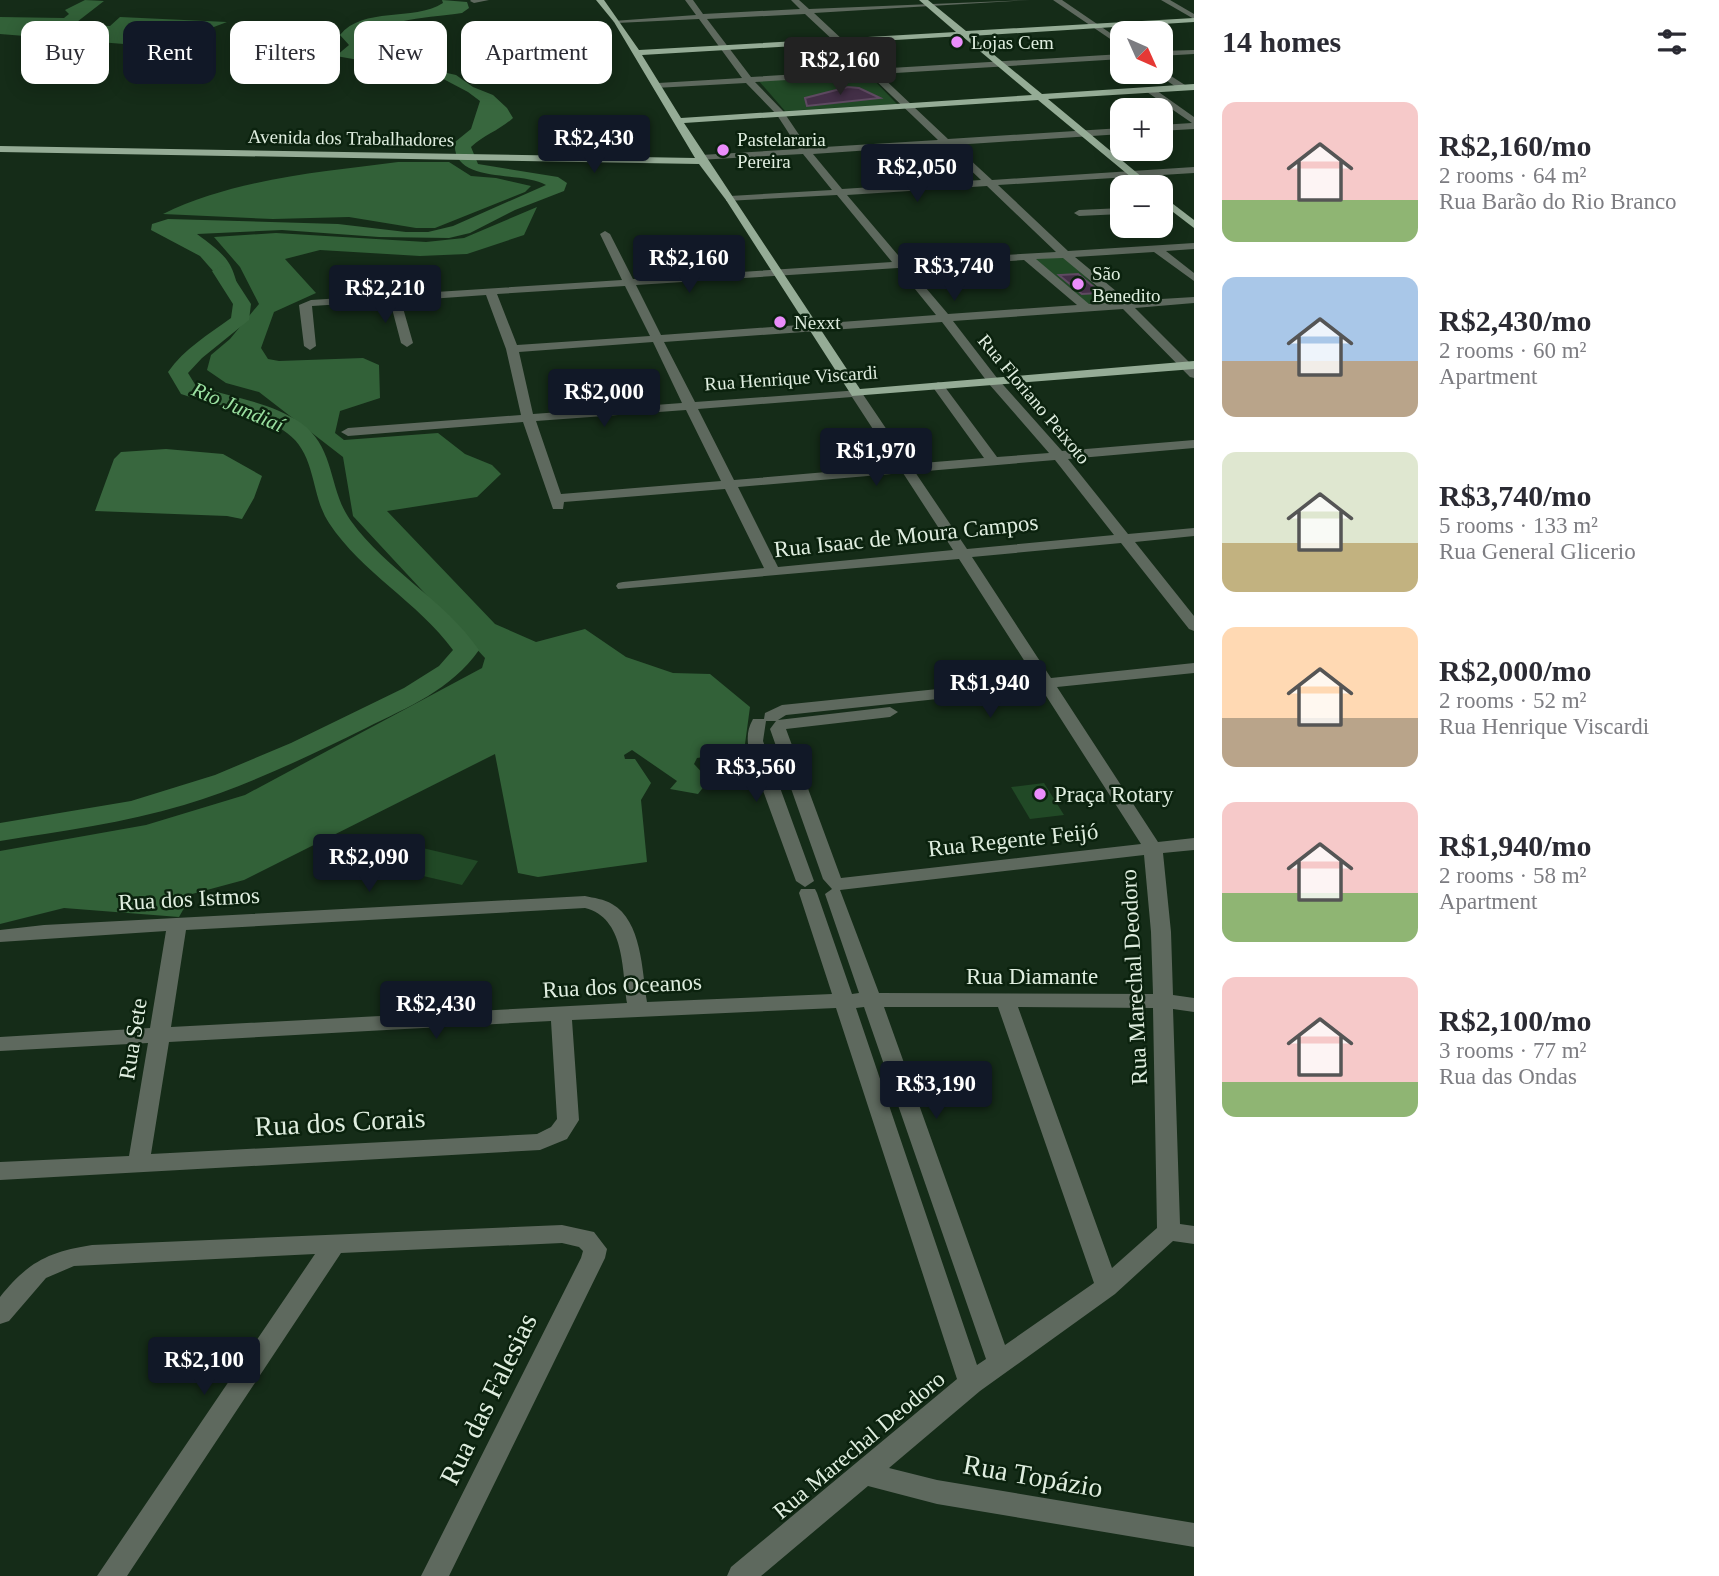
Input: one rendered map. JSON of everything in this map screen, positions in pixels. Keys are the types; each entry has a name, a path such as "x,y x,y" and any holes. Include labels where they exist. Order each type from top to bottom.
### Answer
{"main road":[{"name":"Rua Marechal Deodoro","path":"600,0 617,21 701,159 856,393"},
{"path":"927,2 1134,174"},
{"path":"637,52 1194,19"},
{"path":"680,121 1194,87"},
{"name":"Avenida dos Trabalhadores","path":"0,147 701,159"},
{"path":"1174,208 1194,225"},
{"name":"Rua Henrique Viscardi","path":"856,393 993,381 1192,369"}],"street":[{"path":"474,1 485,0"},
{"name":"Rua Floriano Peixoto","path":"688,0 748,80 780,113 806,152 945,318 993,381 1059,456 1194,626"},
{"path":"795,0 1066,255 1126,305 1192,369"},
{"path":"617,21 927,2 1026,0"},
{"path":"1057,0 1110,36"},
{"path":"1165,0 1194,19"},
{"path":"1173,53 1194,52"},
{"path":"658,86 1110,57"},
{"path":"1173,81 1182,87"},
{"path":"1150,90 1194,124"},
{"path":"1173,126 1194,124"},
{"path":"701,159 1110,132"},
{"path":"730,199 1194,170"},
{"path":"1079,213 1110,212"},
{"path":"605,234 773,572"},
{"path":"310,346 305,305 311,303 1194,246"},
{"path":"1157,249 1194,278"},
{"path":"1027,257 1086,307"},
{"path":"491,292 513,349 528,418 557,502 905,468 1194,444"},
{"path":"396,298 407,343"},
{"path":"513,349 1194,300"},
{"path":"938,386 993,461"},
{"name":"Rua Henrique Viscardi","path":"348,432 856,393"},
{"name":"Rua Marechal Deodoro","path":"741,1576 971,1383 1107,1287 1168,1231 1161,932 1153,849 856,393"},
{"name":"Rua Isaac de Moura Campos","path":"622,586 1194,532"},
{"path":"1050,690 1194,668"},
{"path":"971,1383 755,741 780,720 1050,690 1194,680"},
{"path":"780,720 870,1000 999,1362"},
{"name":"Rua Regente Feijó","path":"806,887 816,897 834,886 1194,844"},
{"name":"Rua dos Istmos","path":"0,936 44,931 585,902 606,908 617,917 625,931 638,1009"},
{"name":"Rua Sete","path":"139,1162 177,925"},
{"name":"Rua Diamante","path":"870,1000 1161,1001 1194,1005"},
{"name":"Rua dos Oceanos","path":"0,1044 638,1009 870,1000"},
{"path":"1005,1000 1107,1287"},
{"name":"Rua dos Corais","path":"0,1171 540,1142 559,1133 568,1121 561,1014"},
{"path":"1168,1231 1194,1235"},
{"name":"Rua das Falesias","path":"334,1245 562,1234 586,1239 594,1249 593,1258 435,1576"},
{"path":"0,1314 43,1266 67,1258 92,1254 334,1245"},
{"path":"111,1576 334,1245"},
{"name":"Rua Topázio","path":"863,1473 937,1492 1194,1535"}],"shaded area":[{"path":"85,0 104,1 78,21 21,21 21,36 0,34 0,17 64,18 69,14 65,10"},
{"path":"442,0 467,2 469,8 462,13 404,21 360,21 431,9 443,3"},
{"path":"120,17 206,21 123,21 123,44 109,43 109,26"},
{"path":"354,24 354,59 340,57 340,53 349,45 340,35"},
{"path":"447,73 461,79 461,84 469,84 493,95 513,118 471,147 478,164 558,177 567,183 564,191 515,210 470,233 449,238 379,237 282,230 197,234 229,263 242,304 200,256 151,230 152,224 168,219 338,224 428,232 453,226 546,185 476,171 464,165 457,156 455,142 471,129 480,101 447,81"},
{"path":"868,74 897,104 785,111 758,80"},
{"path":"398,162 449,162 471,176 496,178 531,186 525,192 435,228 416,228 349,217 273,219 163,214 190,202 248,185"},
{"path":"537,207 524,235 467,254 420,256 320,250 285,259 316,293 274,312 261,348 268,359 279,361 363,358 379,365 380,398 340,411 335,433 344,440 438,433 465,454 492,465 501,474 477,497 387,511 495,624 536,642 585,629 626,657 673,673 710,674 750,707 745,744 723,754 697,758 694,764 709,780 698,794 670,789 677,781 632,750 624,755 625,759 635,759 651,783 641,800 647,862 538,877 518,873 495,754 244,880 192,894 179,917 64,908 0,924 0,851 146,825 245,795 482,668 485,658 353,516 343,457 259,392 226,383 207,370 211,355 230,339 259,304 240,267 214,237 276,233 426,242 464,238"},
{"path":"1064,256 1115,305 1086,307 1032,258"},
{"path":"166,449 223,454 262,476 242,519 227,516 95,511 114,459 121,452"},
{"path":"1044,783 1064,815 1030,819 1011,787"},
{"path":"397,842 478,861 462,885 380,866"}],"building":[{"path":"848,87 859,88 880,98 807,106 805,98"},
{"name":"São Benedito","path":"1078,274 1101,293 1082,294 1059,275"}],"waterway":[{"name":"Rio Jundiaí","path":"0,832 131,810 173,799 251,771 413,694 448,671 466,650 438,616 368,555 339,521 328,496 319,460 306,438 270,415 188,390 178,372 195,354 240,320 242,304 221,271"}],"place":[{"name":"Lojas Cem","path":"957,42"},
{"name":"Pastelararia Pereira","path":"723,150"},
{"name":"São Benedito","path":"1078,284"},
{"name":"Nexxt","path":"780,322"},
{"name":"Praça Rotary","path":"1040,794"}]}
